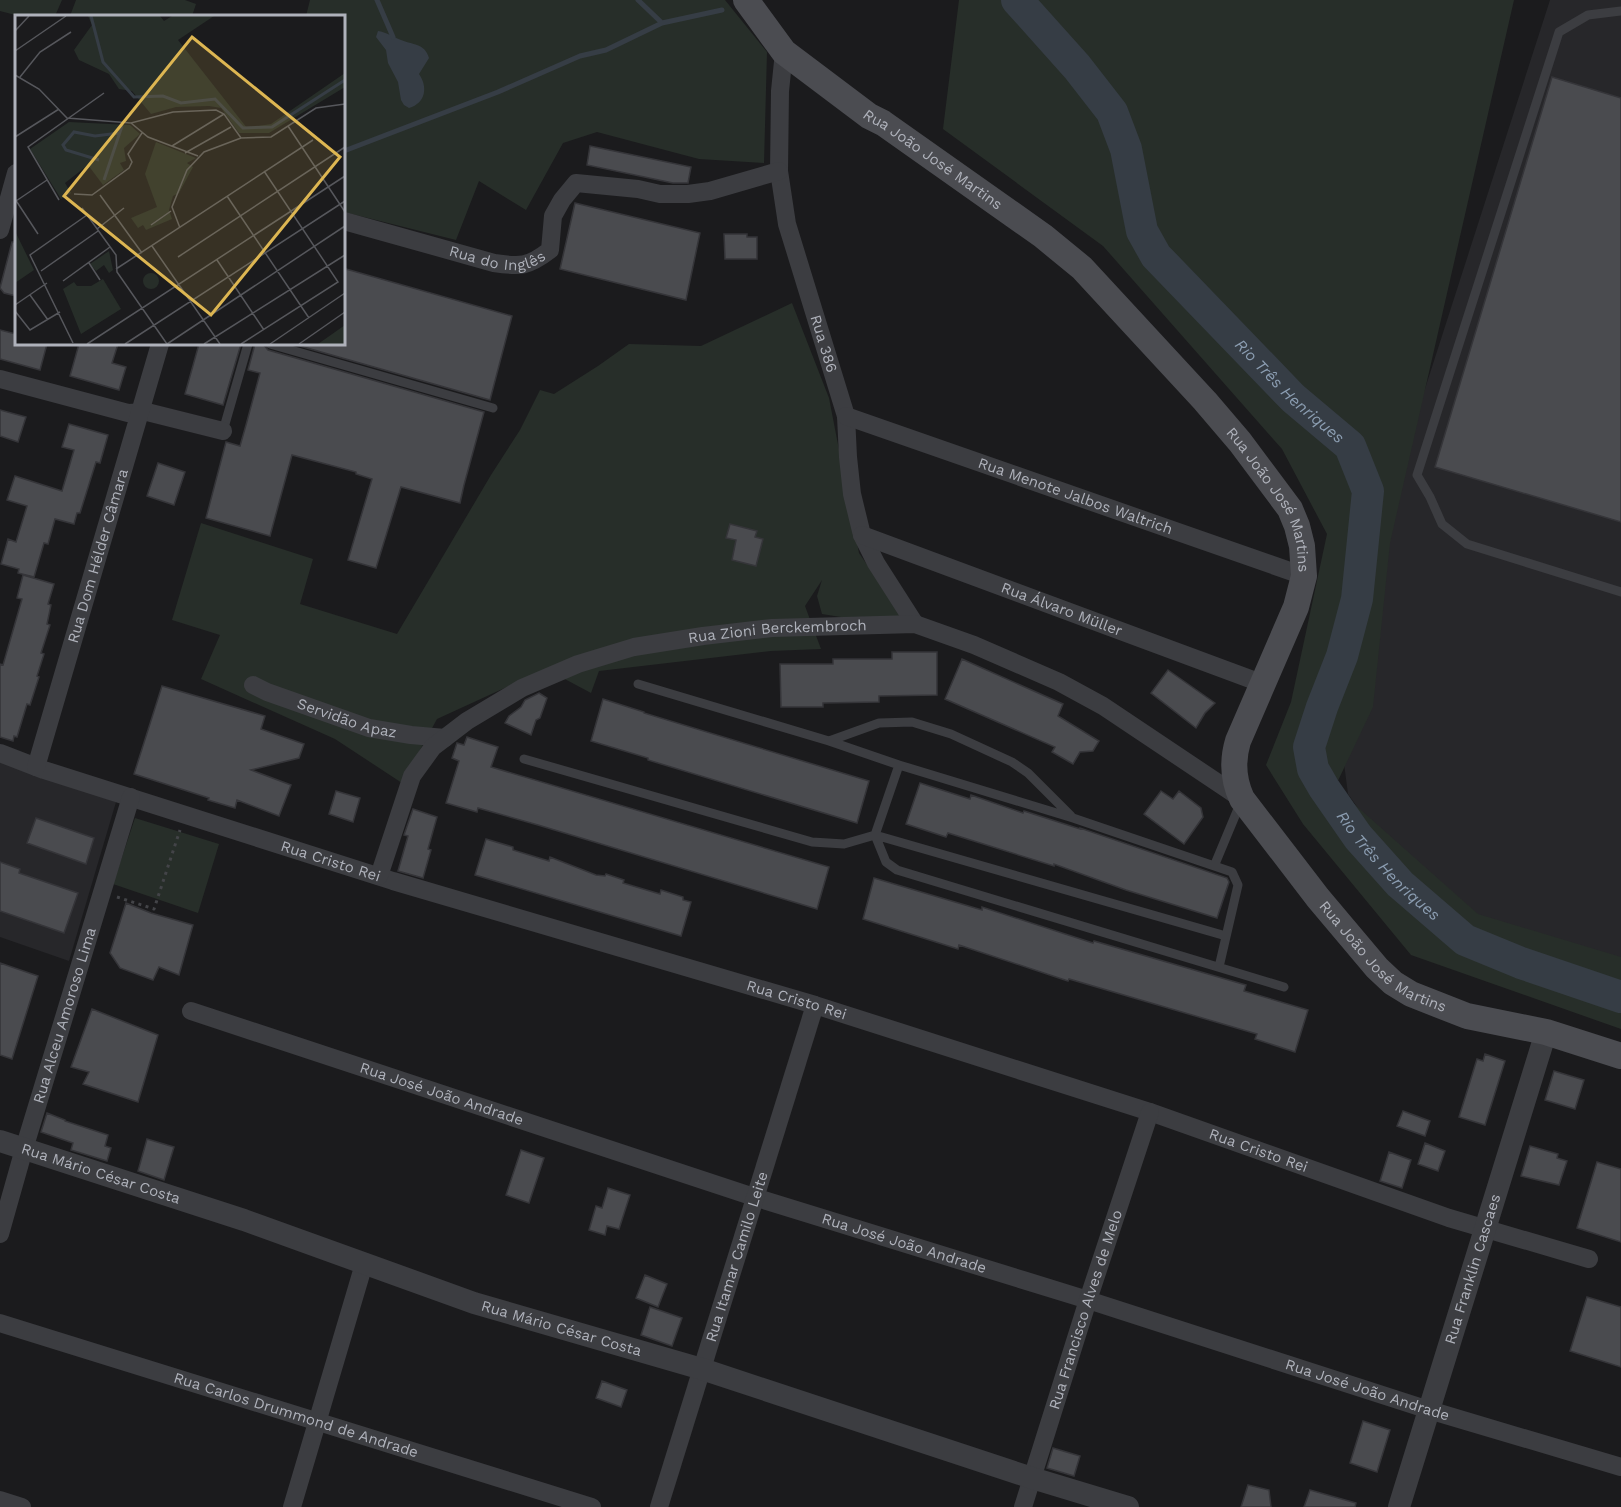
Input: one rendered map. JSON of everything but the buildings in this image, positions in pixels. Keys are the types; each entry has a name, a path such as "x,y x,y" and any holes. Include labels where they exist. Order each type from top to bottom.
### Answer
{"main road":[{"name":"Rua João José Martins","path":"746,0 784,52 869,116 883,123 1043,236 1082,268 1205,401 1240,442 1290,509 1302,546 1304,576 1296,607 1261,683 1235,750 1235,779 1242,798 1318,898 1377,968 1393,983 1412,994 1467,1017 1546,1032 1621,1056"}],"street":[{"name":"Rua 386","path":"784,52 780,91 779,171 787,224 846,416 852,494 862,535 876,563 915,624"},
{"name":"Rua do Inglês","path":"345,221 494,263 526,266 550,250 553,216 576,183 638,189 660,194 688,194 710,191 779,171"},
{"path":"0,230 15,177"},
{"name":"Rua Dom Hélder Câmara","path":"36,767 160,345"},
{"path":"0,379 128,413 147,412 223,431"},
{"name":"Rua Menote Jalbos Waltrich","path":"846,416 1304,576"},
{"name":"Rua Álvaro Müller","path":"862,535 1261,683"},
{"name":"Rua Zioni Berckembroch","path":"379,876 412,776 433,747 504,699 544,677 634,647 772,628 915,624 975,645 1103,706 1242,798"},
{"name":"Servidão Apaz","path":"253,685 369,728 445,738"},
{"name":"Rua Cristo Rei","path":"0,753 36,767 379,876 815,1005 1150,1112 1485,1229 1589,1259"},
{"name":"Rua Alceu Amoroso Lima","path":"0,1234 131,797"},
{"name":"Rua Itamar Camilo Leite","path":"659,1507 815,1005"},
{"name":"Rua José João Andrade","path":"191,1011 754,1197 1088,1300 1429,1410 1621,1467"},
{"name":"Rua Franklin Cascaes","path":"1399,1507 1546,1032"},
{"name":"Rua Francisco Alves de Melo","path":"1023,1507 1150,1112"},
{"name":"Rua Mário César Costa","path":"0,1141 244,1220 474,1304 702,1369 1032,1478 1128,1507"},
{"path":"292,1507 364,1264"},
{"name":"Rua Carlos Drummond de Andrade","path":"0,1323 592,1507"},
{"path":"0,1500 22,1507"}],"lane":[{"path":"1621,11 1588,15 1559,32 1417,476 1430,497 1442,524 1467,544 1621,592"},
{"path":"223,431 248,345"},
{"path":"273,345 493,408"},
{"path":"638,684 1073,818 1215,864 1232,872 1238,885 1219,967"},
{"path":"829,741 879,723 912,722 951,734 1012,762 1028,773 1073,818"},
{"path":"524,759 812,842 844,844 875,835 1226,936"},
{"path":"899,765 875,835 886,862 897,870 1284,987"},
{"path":"1215,864 1242,798"}],"path":[{"path":"102,892 154,909 185,814"}],"shaded area":[{"path":"0,0 62,0 55,15 15,15 0,11"},
{"path":"76,0 185,0 196,4 192,15 70,15"},
{"path":"310,0 725,0 767,52 764,163 699,159 597,132 563,143 526,210 479,181 456,240 345,212 345,15 306,15"},
{"path":"959,0 1514,0 1390,543 1373,707 1335,787 1478,914 1621,957 1621,1029 1411,955 1303,824 1266,765 1291,702 1327,534 1282,449 1103,246 943,129"},
{"path":"1550,0 1621,0 1621,971 1485,931 1365,818 1348,794 1338,717 1378,535"},
{"path":"378,31 418,45 427,53 429,58 419,74 424,84 424,94 415,106 409,108 401,100 398,82 388,63 386,50 376,37"},
{"path":"792,303 829,398 859,553 901,614 900,619 853,619 822,614 817,596 822,580 805,606 821,649 771,651 599,671 591,693 546,669 437,719 402,783 335,739 201,679 220,635 172,620 201,523 313,559 300,604 397,634 520,430 540,390 554,394 629,344 701,346"},
{"path":"0,761 116,802 69,961 0,937"},
{"path":"135,818 219,844 198,913 113,884"}],"waterway":[{"path":"377,0 393,37"},
{"path":"638,0 662,23"},
{"name":"Rio Três Henriques","path":"1017,0 1077,67 1112,112 1126,149 1142,231 1156,256 1293,398 1350,446 1368,491 1357,599 1342,656 1309,747 1313,769 1324,788 1358,837 1400,884 1465,940 1521,963 1621,997"},
{"path":"345,151 498,92 580,56 606,50 662,23 722,10"}]}
